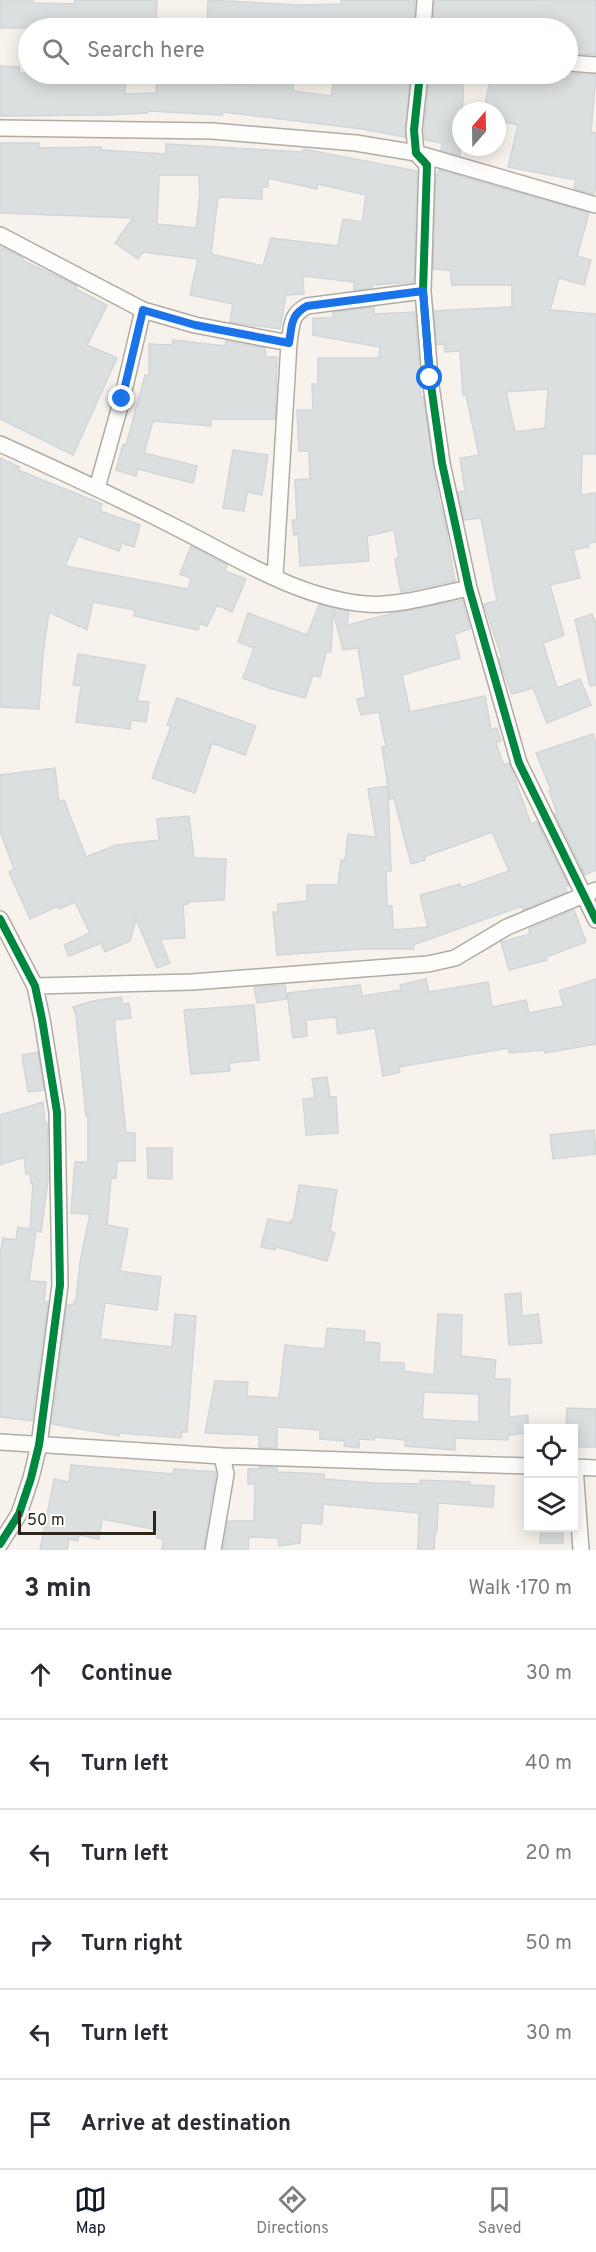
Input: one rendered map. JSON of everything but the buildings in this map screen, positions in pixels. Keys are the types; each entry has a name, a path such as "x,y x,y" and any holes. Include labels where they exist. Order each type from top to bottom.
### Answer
{"street":[{"path":"424,18 425,0"},
{"path":"578,64 596,65"},
{"path":"419,84 414,130 416,153 427,165 423,291 430,378 441,463 469,588 519,763 590,893 596,920"},
{"path":"0,128 212,131 356,143 416,153 596,205"},
{"path":"0,235 143,310 195,325 289,343"},
{"path":"275,577 289,343 297,311 307,306 423,291"},
{"path":"97,488 122,399 143,310"},
{"path":"0,444 97,488 275,577 340,601 370,605 469,588"},
{"path":"35,986 192,982 428,963 454,958 507,927 590,893"},
{"path":"0,919 35,986 57,1112 60,1285 39,1445 19,1514 0,1544"},
{"path":"0,1442 222,1456 524,1466"},
{"path":"213,1550 226,1474 222,1456"},
{"path":"578,1467 596,1467"},
{"path":"575,1478 581,1550"}],"cycle path":[{"path":"419,84 414,130 416,153 427,165 423,291 430,378 442,463 469,588 519,763 596,920"},
{"path":"0,919 35,986 42,1019 57,1112 60,1285 39,1445 19,1514 0,1544"}],"route":[{"path":"122,399 138,340 143,310 195,325 289,343 297,311 307,306 423,291 430,378"}]}
